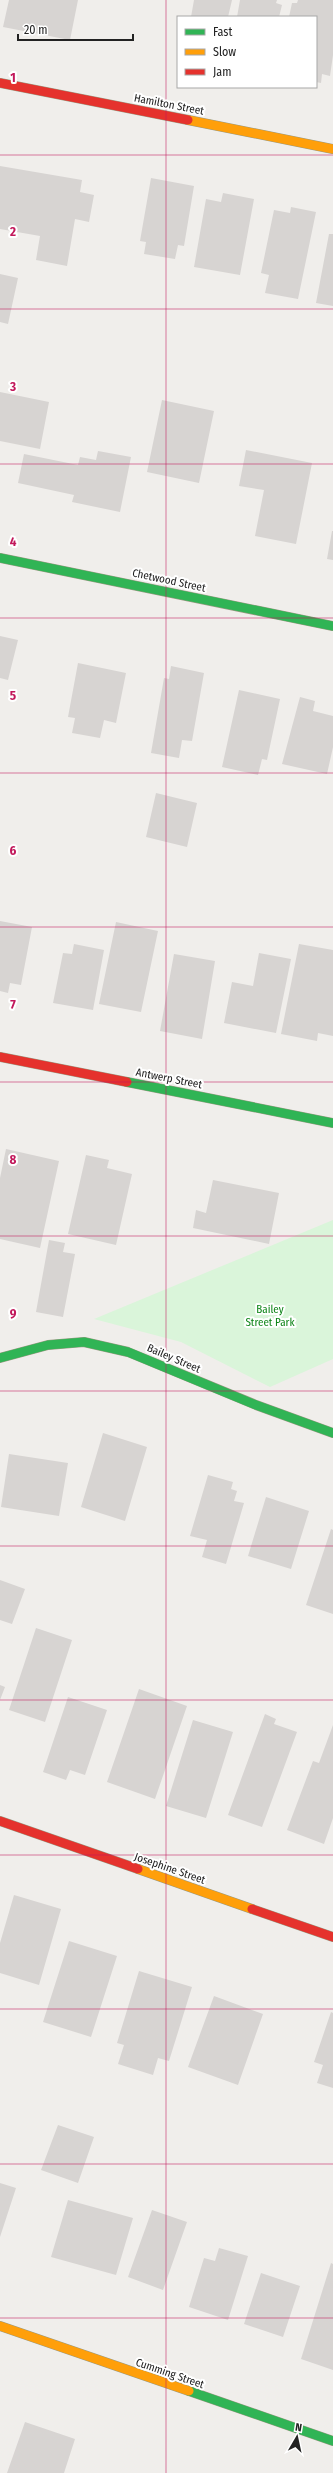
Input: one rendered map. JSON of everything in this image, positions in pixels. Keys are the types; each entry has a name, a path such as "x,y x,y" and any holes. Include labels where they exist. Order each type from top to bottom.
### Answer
{"street":[{"name":"Hamilton Street","path":"0,83 333,149"},
{"name":"Chetwood Street","path":"0,558 333,626"},
{"name":"Antwerp Street","path":"0,1057 333,1123"},
{"name":"Bailey Street","path":"0,1358 48,1345 84,1342 128,1352 256,1405 333,1433"},
{"name":"Josephine Street","path":"0,1821 333,1937"},
{"name":"Cumming Street","path":"0,2326 333,2441"}],"green space":[{"name":"Bailey Street Park","path":"333,1220 333,1359 270,1387 181,1342 94,1319"}],"building":[{"path":"9,0 78,0 70,40 3,27"},
{"path":"194,0 232,0 228,16 191,16"},
{"path":"240,0 277,0 276,3 282,5 279,16 237,16"},
{"path":"298,0 333,0 333,55 330,76 322,74 321,83 317,82 317,16 289,16 292,3 297,3"},
{"path":"0,166 82,180 80,192 94,195 89,222 75,219 67,266 36,260 40,236 0,229"},
{"path":"151,178 194,186 184,246 178,245 175,259 144,254 146,242 140,241"},
{"path":"223,193 254,199 240,275 194,267 206,199 221,202"},
{"path":"291,207 316,212 298,299 265,293 269,275 261,273 274,210 290,213"},
{"path":"329,234 333,234 333,306 316,303"},
{"path":"0,274 18,278 8,324 0,322"},
{"path":"0,392 49,402 40,449 0,441"},
{"path":"162,400 214,411 199,483 147,472"},
{"path":"246,450 312,463 296,544 255,536 264,490 239,486"},
{"path":"98,451 131,457 120,512 72,502 74,495 18,483 24,454 78,465 80,457 96,460"},
{"path":"333,531 333,560 327,559"},
{"path":"0,636 18,640 8,680 0,678"},
{"path":"78,663 126,673 116,723 104,720 100,738 72,733 75,718 68,717"},
{"path":"171,666 204,673 192,741 182,740 179,758 151,753 164,678 169,679"},
{"path":"239,690 280,699 267,760 262,759 258,775 222,767"},
{"path":"300,697 315,701 313,711 333,716 333,747 327,774 282,764"},
{"path":"156,793 197,803 187,847 146,837"},
{"path":"0,921 32,927 21,985 10,983 8,993 0,991"},
{"path":"116,922 158,931 141,1012 99,1004"},
{"path":"74,944 104,950 93,1010 53,1003 63,953 72,954"},
{"path":"299,944 333,950 333,1036 318,1033 317,1041 281,1034"},
{"path":"259,953 291,959 276,1033 224,1023 232,982 253,986"},
{"path":"174,954 215,961 202,1039 160,1031"},
{"path":"6,1149 59,1161 40,1248 0,1239 0,1178"},
{"path":"86,1155 109,1160 107,1168 132,1174 116,1245 68,1234"},
{"path":"213,1180 279,1193 269,1244 193,1228 196,1210 206,1213"},
{"path":"49,1240 65,1243 63,1252 75,1254 63,1317 36,1312"},
{"path":"103,1433 147,1447 125,1521 81,1507"},
{"path":"9,1454 68,1463 59,1516 1,1507"},
{"path":"208,1475 233,1482 231,1489 237,1491 234,1501 244,1503 226,1564 202,1557 207,1540 190,1536"},
{"path":"266,1497 309,1511 291,1569 248,1556"},
{"path":"331,1529 333,1530 333,1614 306,1605"},
{"path":"0,1580 25,1589 12,1624 0,1620"},
{"path":"36,1628 72,1640 45,1722 9,1710"},
{"path":"0,1685 5,1687 0,1700"},
{"path":"139,1689 187,1706 155,1799 107,1782"},
{"path":"68,1697 107,1710 85,1775 70,1770 66,1780 43,1772"},
{"path":"265,1714 276,1719 274,1724 297,1732 262,1827 228,1815"},
{"path":"193,1720 233,1732 206,1818 166,1806"},
{"path":"333,1725 333,1818 324,1844 287,1830 313,1761 319,1763"},
{"path":"14,1895 61,1909 39,1985 0,1973 0,1943"},
{"path":"69,1941 117,1956 91,2037 43,2022"},
{"path":"139,1971 192,1987 169,2061 158,2058 153,2075 118,2064 124,2045 117,2043"},
{"path":"214,1996 263,2014 238,2085 188,2067"},
{"path":"331,2012 333,2013 333,2088 317,2083 323,2065 314,2062"},
{"path":"58,2125 94,2137 78,2183 41,2170"},
{"path":"0,2183 16,2188 0,2237"},
{"path":"68,2200 133,2218 116,2275 51,2257"},
{"path":"152,2210 187,2222 163,2290 128,2277"},
{"path":"219,2248 248,2256 228,2320 189,2307 204,2258 215,2261"},
{"path":"331,2263 333,2264 333,2370 301,2359"},
{"path":"261,2273 300,2286 283,2337 244,2324"},
{"path":"25,2422 75,2439 64,2473 7,2473"}],"traffic: fast":[{"path":"0,558 333,626"},
{"path":"127,1082 333,1123"},
{"path":"0,1358 48,1345 84,1342 128,1352 256,1405 333,1433"},
{"path":"189,2391 333,2441"}],"traffic: slow":[{"path":"188,120 333,149"},
{"path":"138,1869 252,1909"},
{"path":"0,2326 189,2391"}],"traffic: jam":[{"path":"0,83 188,120"},
{"path":"0,1057 127,1082"},
{"path":"0,1821 138,1869"},
{"path":"252,1909 333,1937"}]}
